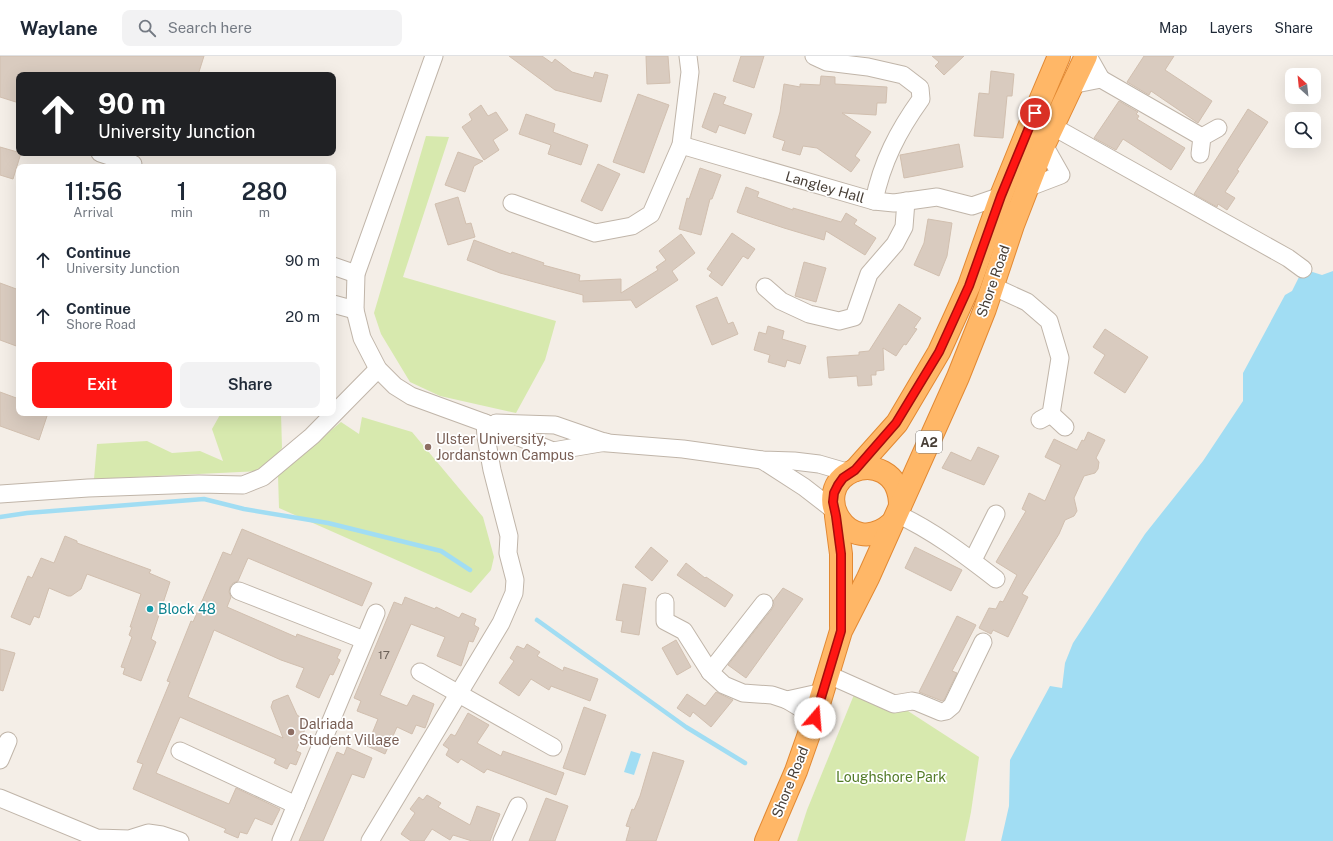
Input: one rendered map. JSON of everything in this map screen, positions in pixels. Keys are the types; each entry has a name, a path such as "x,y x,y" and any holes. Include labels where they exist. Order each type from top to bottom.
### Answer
{"highway":[{"name":"Shore Road","path":"852,471 896,423 939,352 969,286 1001,196 1059,56"},
{"name":"Shore Road","path":"766,841 796,771 815,718 841,631 868,578 958,377 985,309 1012,225 1048,136 1071,85 1087,56"},
{"path":"836,513 842,524 849,530 858,534 867,535 877,533 885,529 896,514 900,496 897,487 884,472 865,468 852,471"},
{"name":"A2","path":"836,513 833,502 836,489 843,478 852,471"},
{"name":"Shore Road","path":"836,513 841,554 841,631"}],"street":[{"path":"434,56 356,274 355,310 362,338 378,369 395,386 411,396 485,423 554,441 606,442 683,449 762,460 819,464 852,471"},
{"path":"512,203 595,233 632,226 652,214 681,145 690,72 688,56"},
{"path":"814,56 828,62 868,67 903,75 920,88 921,99 891,148 878,179 874,202"},
{"path":"1087,56 1101,79 1202,137"},
{"path":"1071,85 1101,79"},
{"path":"1202,137 1218,128"},
{"path":"1048,136 1288,258 1303,269"},
{"path":"1200,154 1202,137"},
{"name":"Langley Hall","path":"681,145 874,202 894,203 937,197 972,206"},
{"path":"109,156 133,164"},
{"path":"987,235 972,206 1001,196"},
{"path":"765,287 781,301 809,314 839,321 854,317 869,274 895,244 904,226 906,201"},
{"path":"336,267 356,274"},
{"path":"992,286 1027,302 1049,321 1060,358 1046,417 1065,427"},
{"path":"336,305 355,310"},
{"path":"336,412 378,369"},
{"path":"0,494 88,488 199,484 243,485 263,477 312,436 332,416"},
{"path":"373,840 501,624 514,593 515,580 508,553 509,536 492,470 485,423"},
{"path":"762,460 804,487 836,513"},
{"path":"896,514 907,519 973,560 996,578"},
{"path":"973,560 996,514"},
{"path":"239,590 364,640"},
{"path":"665,602 665,621 684,631 710,672 724,685 743,693 772,696 787,700 815,718"},
{"path":"710,672 764,603"},
{"path":"281,841 376,613"},
{"path":"787,700 826,683 894,704 912,701 941,712 946,711 952,706 983,642"},
{"path":"420,672 553,747"},
{"path":"0,760 8,741"},
{"path":"180,751 296,805"},
{"path":"0,798 96,839 129,839 148,833 162,835 180,841"},
{"path":"502,841 518,806"}],"green space":[{"path":"426,136 449,137 403,277 556,321 545,360 516,413 440,396 410,382 381,334 374,313"},
{"path":"219,416 281,416 282,448 263,471 94,479 97,444 147,441 172,453 200,451 223,461 212,429"},
{"path":"362,417 412,432 483,517 494,557 491,570 471,593 279,508 278,475 341,422 359,434"},
{"name":"Loughshore Park","path":"860,680 979,757 965,841 797,841 807,810"}],"water":[{"path":"1303,269 1322,275 1333,271 1333,841 1001,841 1009,806 1010,760 1050,686 1062,688 1065,663 1073,643 1145,534 1203,461 1243,401 1243,373 1285,295 1292,291"},
{"path":"631,751 641,754 634,775 624,772"}],"building":[{"path":"0,56 204,56 199,72 16,72 16,102 0,97"},
{"path":"509,56 542,56 552,63 555,59 572,72 593,78 595,72 608,75 601,102 555,90"},
{"path":"646,56 668,56 670,83 647,84"},
{"path":"741,56 764,56 754,88 733,81"},
{"path":"932,56 964,56 944,75 935,66 939,62"},
{"path":"1144,56 1174,56 1165,70 1212,101 1198,123 1151,91 1149,95 1127,82"},
{"path":"991,71 1014,74 1012,96 1007,96 1003,138 974,136 979,93 989,94"},
{"path":"821,76 835,77 835,84 887,87 886,103 877,103 876,115 842,113 871,132 855,156 860,160 851,172 817,148 803,146 800,155 782,150 785,141 773,137 780,112 784,84 800,87 800,84 820,85"},
{"path":"714,93 726,97 723,104 752,114 745,134 719,125 716,133 702,127"},
{"path":"638,94 669,105 644,173 613,162"},
{"path":"1119,101 1138,112 1136,114 1139,116 1137,119 1185,148 1171,170 1123,139 1116,150 1094,138"},
{"path":"481,105 488,116 496,112 508,130 493,140 499,150 484,160 462,127 472,120 469,114"},
{"path":"1248,109 1268,122 1237,170 1239,171 1225,192 1235,198 1227,210 1218,204 1217,207 1194,194"},
{"path":"526,114 555,124 553,132 588,145 581,165 548,154 551,145 519,134"},
{"path":"959,144 963,167 904,178 900,155"},
{"path":"0,147 16,152 16,156 20,156 18,164 16,164 13,179 0,175"},
{"path":"458,152 483,161 474,166 465,192 445,185"},
{"path":"598,164 620,174 602,211 581,201"},
{"path":"700,168 721,175 712,199 710,199 701,235 679,229 687,198 689,199"},
{"path":"746,187 759,192 757,197 793,210 793,208 841,222 846,213 857,220 854,224 876,238 865,255 826,231 824,240 739,213 737,212"},
{"path":"458,197 466,224 471,223 475,237 448,245 435,204"},
{"path":"928,219 952,223 947,256 939,276 914,265 924,243"},
{"path":"732,233 755,249 748,259 743,256 722,286 709,276 712,272 707,269"},
{"path":"681,234 695,253 672,271 678,280 636,308 631,300 583,302 583,295 500,273 467,260 474,240 511,254 512,252 544,263 543,265 580,275 579,281 621,279 621,293 658,270 656,267 666,260 659,251"},
{"path":"804,262 826,268 816,302 795,296"},
{"path":"0,283 16,289 16,346 0,340"},
{"path":"717,297 728,324 733,322 738,334 712,345 696,306"},
{"path":"899,304 921,318 914,328 917,329 896,356 883,348 884,370 876,371 876,375 871,375 872,385 858,386 857,376 829,378 827,357 859,355 859,352 869,351"},
{"path":"768,326 784,331 782,339 806,346 800,364 787,360 785,367 768,362 770,355 754,350 759,332 766,334"},
{"path":"1105,329 1148,357 1125,393 1094,373 1105,355 1093,347"},
{"path":"0,392 16,398 16,416 47,416 39,440 0,426"},
{"path":"1088,432 1105,440 1096,458 1099,462 1098,469 1095,473 1084,476 1074,498 1077,511 1074,516 1065,520 1059,534 1022,594 1028,597 1008,637 993,630 991,634 979,628 989,608 996,609 1000,601 1003,602 1017,575 996,562 1026,511 1022,509 1029,493 1045,501 1061,465 1045,457 1054,439 1077,450 1082,440 1084,441"},
{"path":"978,447 999,456 984,485 942,468 951,452 971,461"},
{"path":"242,529 372,583 362,606 248,558 238,581 233,583 230,587 229,592 231,597 227,607 296,637 297,634 341,650 337,658 340,660 333,675 330,674 319,698 296,687 304,668 281,660 214,630 188,697 283,738 271,707 273,701 288,695 297,715 308,722 296,751 301,753 296,765 290,763 287,769 274,763 276,759 180,717 156,773 229,804 236,788 280,809 272,825 255,818 247,834 240,832 238,838 224,832 226,829 133,789 143,764 137,762 170,682 167,681 191,621 193,622 223,552 231,555"},
{"name":"Block 48","path":"65,536 77,541 77,543 151,570 149,573 170,582 151,639 156,642 141,681 123,674 125,668 121,667 132,637 129,635 132,627 130,627 141,594 87,574 81,589 71,596 49,588 39,618 34,616 30,625 11,617 28,576 32,578 41,558 54,563"},
{"path":"651,547 668,561 652,581 635,567"},
{"path":"915,547 962,570 951,591 905,568"},
{"path":"686,563 705,578 706,577 733,595 725,607 677,575"},
{"path":"623,584 646,588 639,635 621,632 623,621 616,620"},
{"path":"783,588 803,599 746,678 728,665 772,609 774,605 773,601"},
{"path":"405,597 435,609 436,607 459,618 462,613 476,619 474,625 479,628 473,642 469,641 461,666 437,656 445,637 411,624 380,695 407,706 413,695 434,704 425,728 416,725 412,734 397,727 385,754 367,746 378,719 357,711 361,701 354,698 394,602 402,605"},
{"path":"957,616 976,625 952,671 957,673 944,700 942,701 919,692"},
{"path":"676,640 691,667 677,675 662,648"},
{"path":"527,644 540,652 537,656 563,671 564,667 598,679 590,701 551,686 549,690 531,679 519,696 499,683 514,661 510,658 517,646 524,649"},
{"path":"0,649 15,653 3,691 0,690"},
{"path":"716,692 733,700 711,727 693,712 690,717 677,708 687,694 705,706"},
{"path":"584,707 606,715 585,775 563,768"},
{"path":"468,713 489,725 477,743 501,756 503,751 564,773 556,795 487,769 484,773 461,759 458,763 446,755 449,749 443,745 451,734 455,736"},
{"path":"347,747 372,758 364,778 352,774 323,841 299,841 337,752 344,755"},
{"path":"653,752 684,761 656,841 626,841 630,827 626,826 632,809 634,810 640,796"},
{"path":"427,795 441,803 438,807 470,825 477,806 500,814 490,841 472,841 453,835 450,840 432,829 424,841 411,841 401,834 415,813 410,809 419,797 423,800"},
{"path":"546,798 568,806 555,841 529,841"}],"waterway":[{"path":"0,517 27,513 204,499 244,509 328,523 441,551 470,570"},
{"path":"537,620 686,727 745,763"}],"place":[{"name":"Ulster University, Jordanstown Campus","path":"428,447"},
{"name":"Block 48","path":"150,609"},
{"name":"Dalriada Student Village","path":"291,732"}],"route":[{"path":"815,718 841,631 841,554 833,502 834,493 843,478 855,470 896,423 939,352 969,286 1001,196 1035,113"}]}
